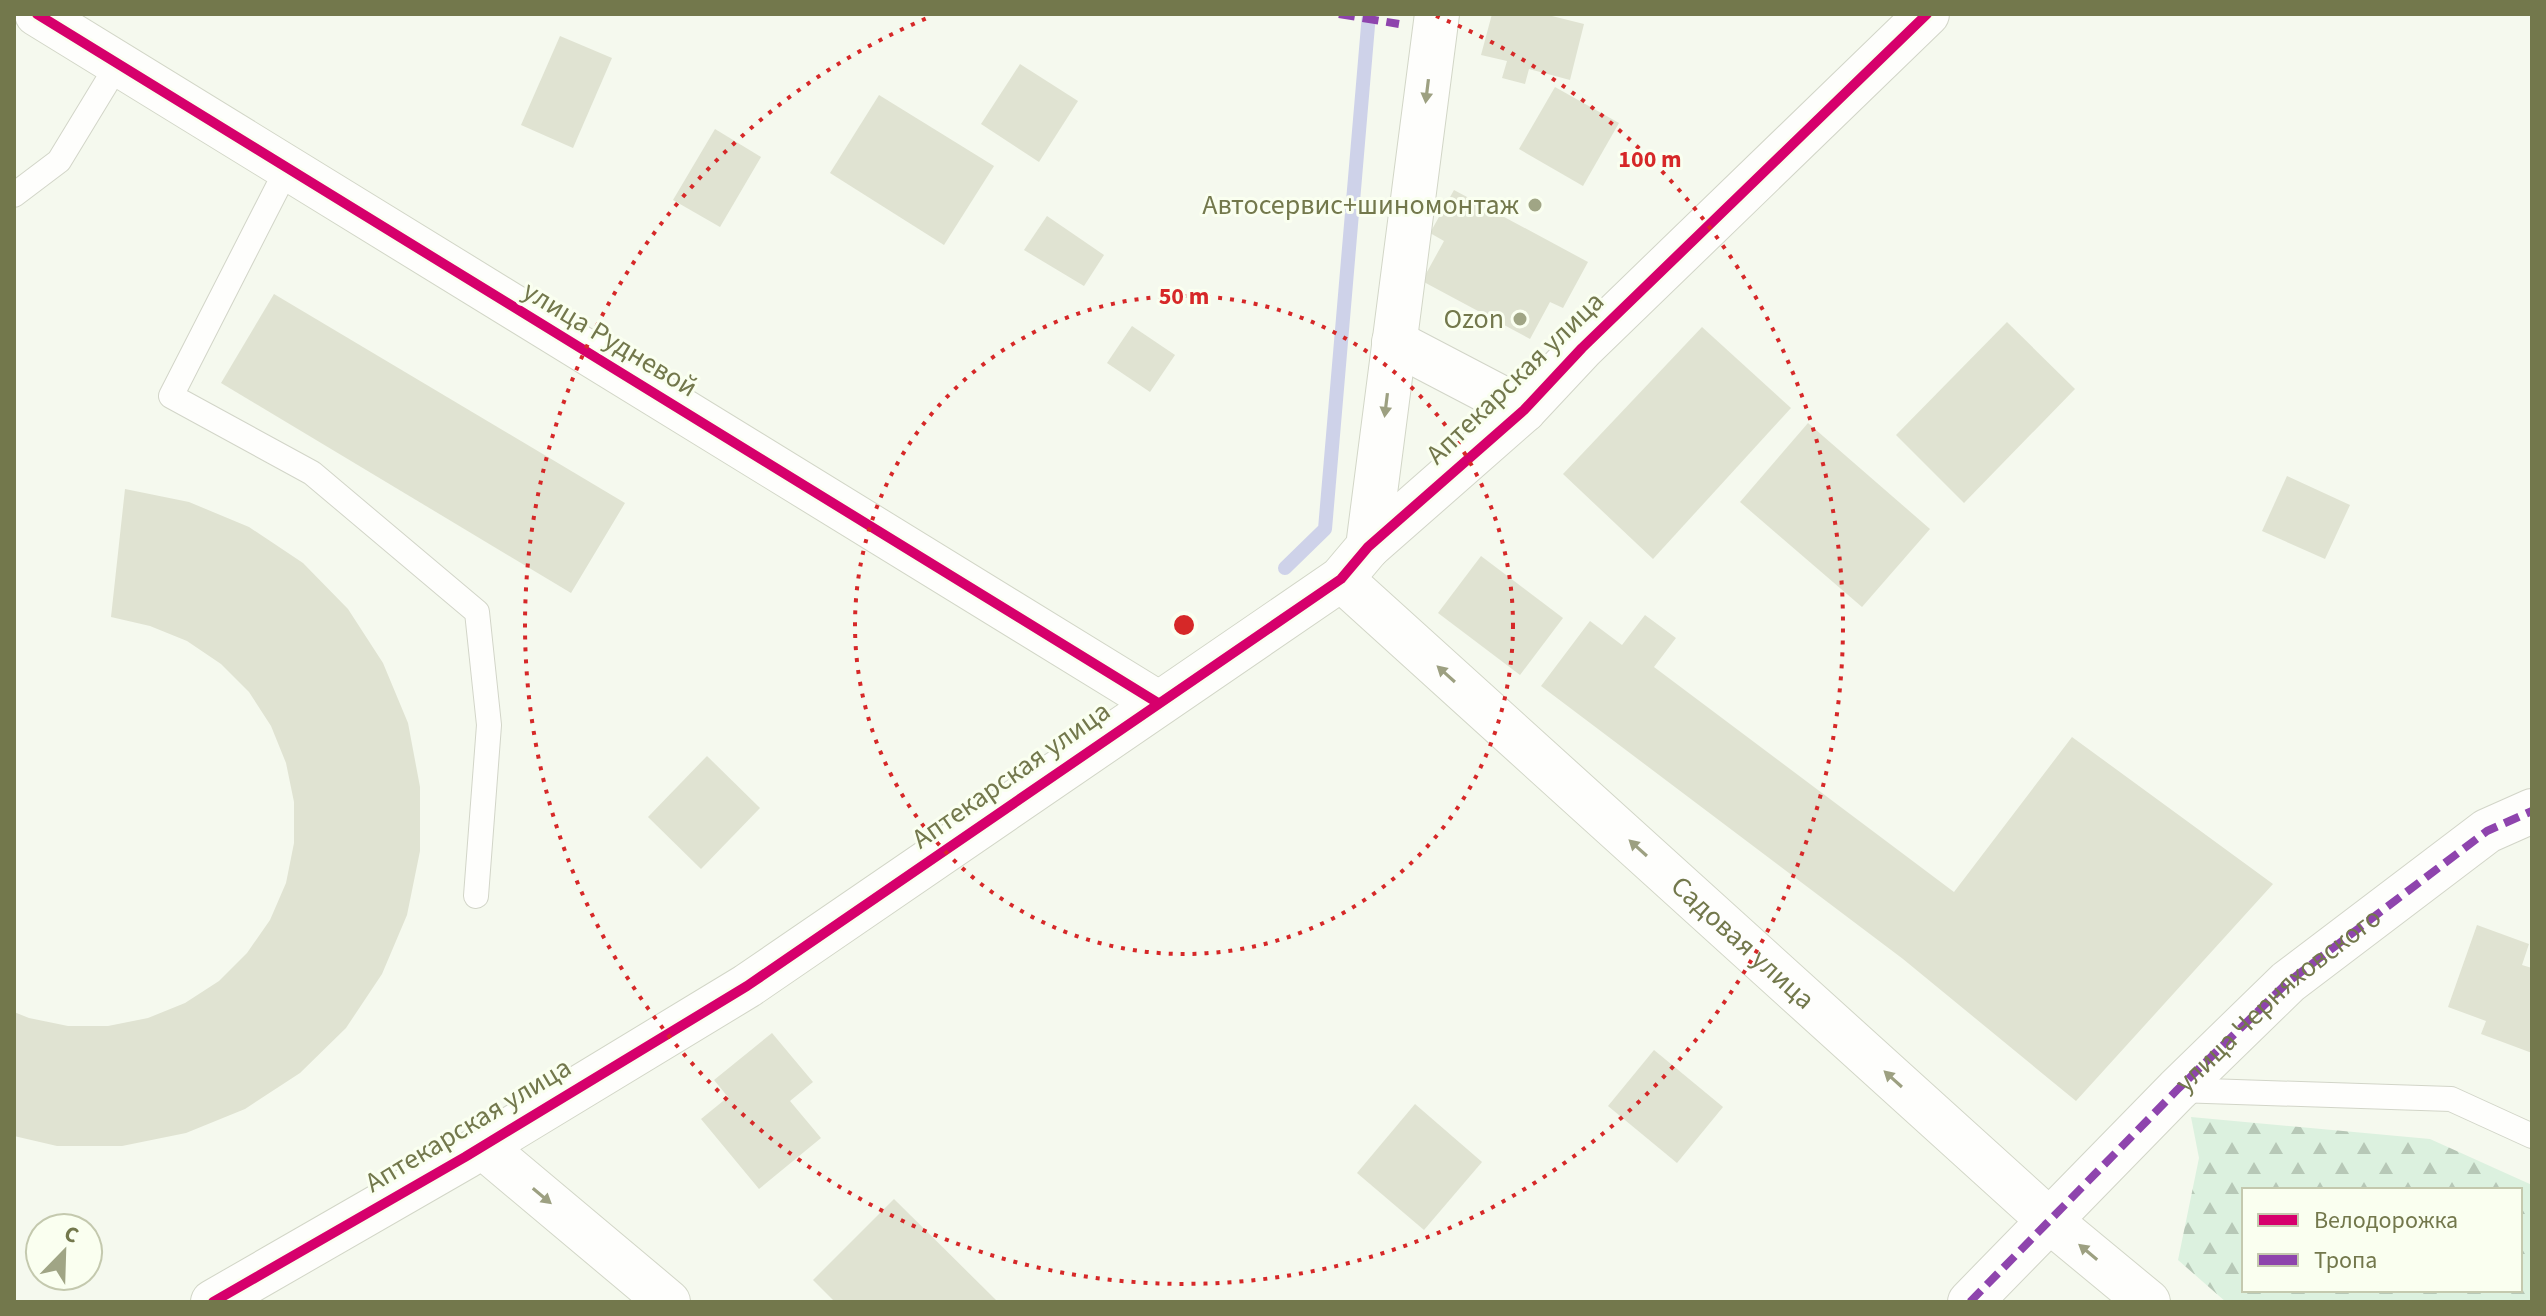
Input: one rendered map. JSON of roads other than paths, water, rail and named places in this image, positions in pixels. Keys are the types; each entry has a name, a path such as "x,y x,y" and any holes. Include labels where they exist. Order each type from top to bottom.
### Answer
{"street":[{"name":"улица Рудневой","path":"37,14 1158,703"},
{"path":"1354,563 1394,342 1437,14"},
{"name":"Аптекарская улица","path":"213,1302 482,1146 747,986 1158,703 1354,563 1524,410 1582,348 1927,14"},
{"path":"1394,342 1524,410"},
{"name":"Садовая улица","path":"1354,563 2050,1221 2148,1302"},
{"name":"улица Черняховского","path":"1970,1302 2177,1090 2288,982 2487,831 2532,811"},
{"path":"482,1146 668,1302"}],"lane":[{"path":"14,195 59,161 118,64"},
{"path":"287,169 171,396 312,473 477,612 489,725 476,896"},
{"path":"2177,1090 2451,1099 2532,1136"}],"waterway":[{"path":"1285,568 1325,529 1369,14"}],"place":[{"name":"Автосервис+шиномонтаж","path":"1535,205"},
{"name":"Ozon","path":"1520,319"}]}
